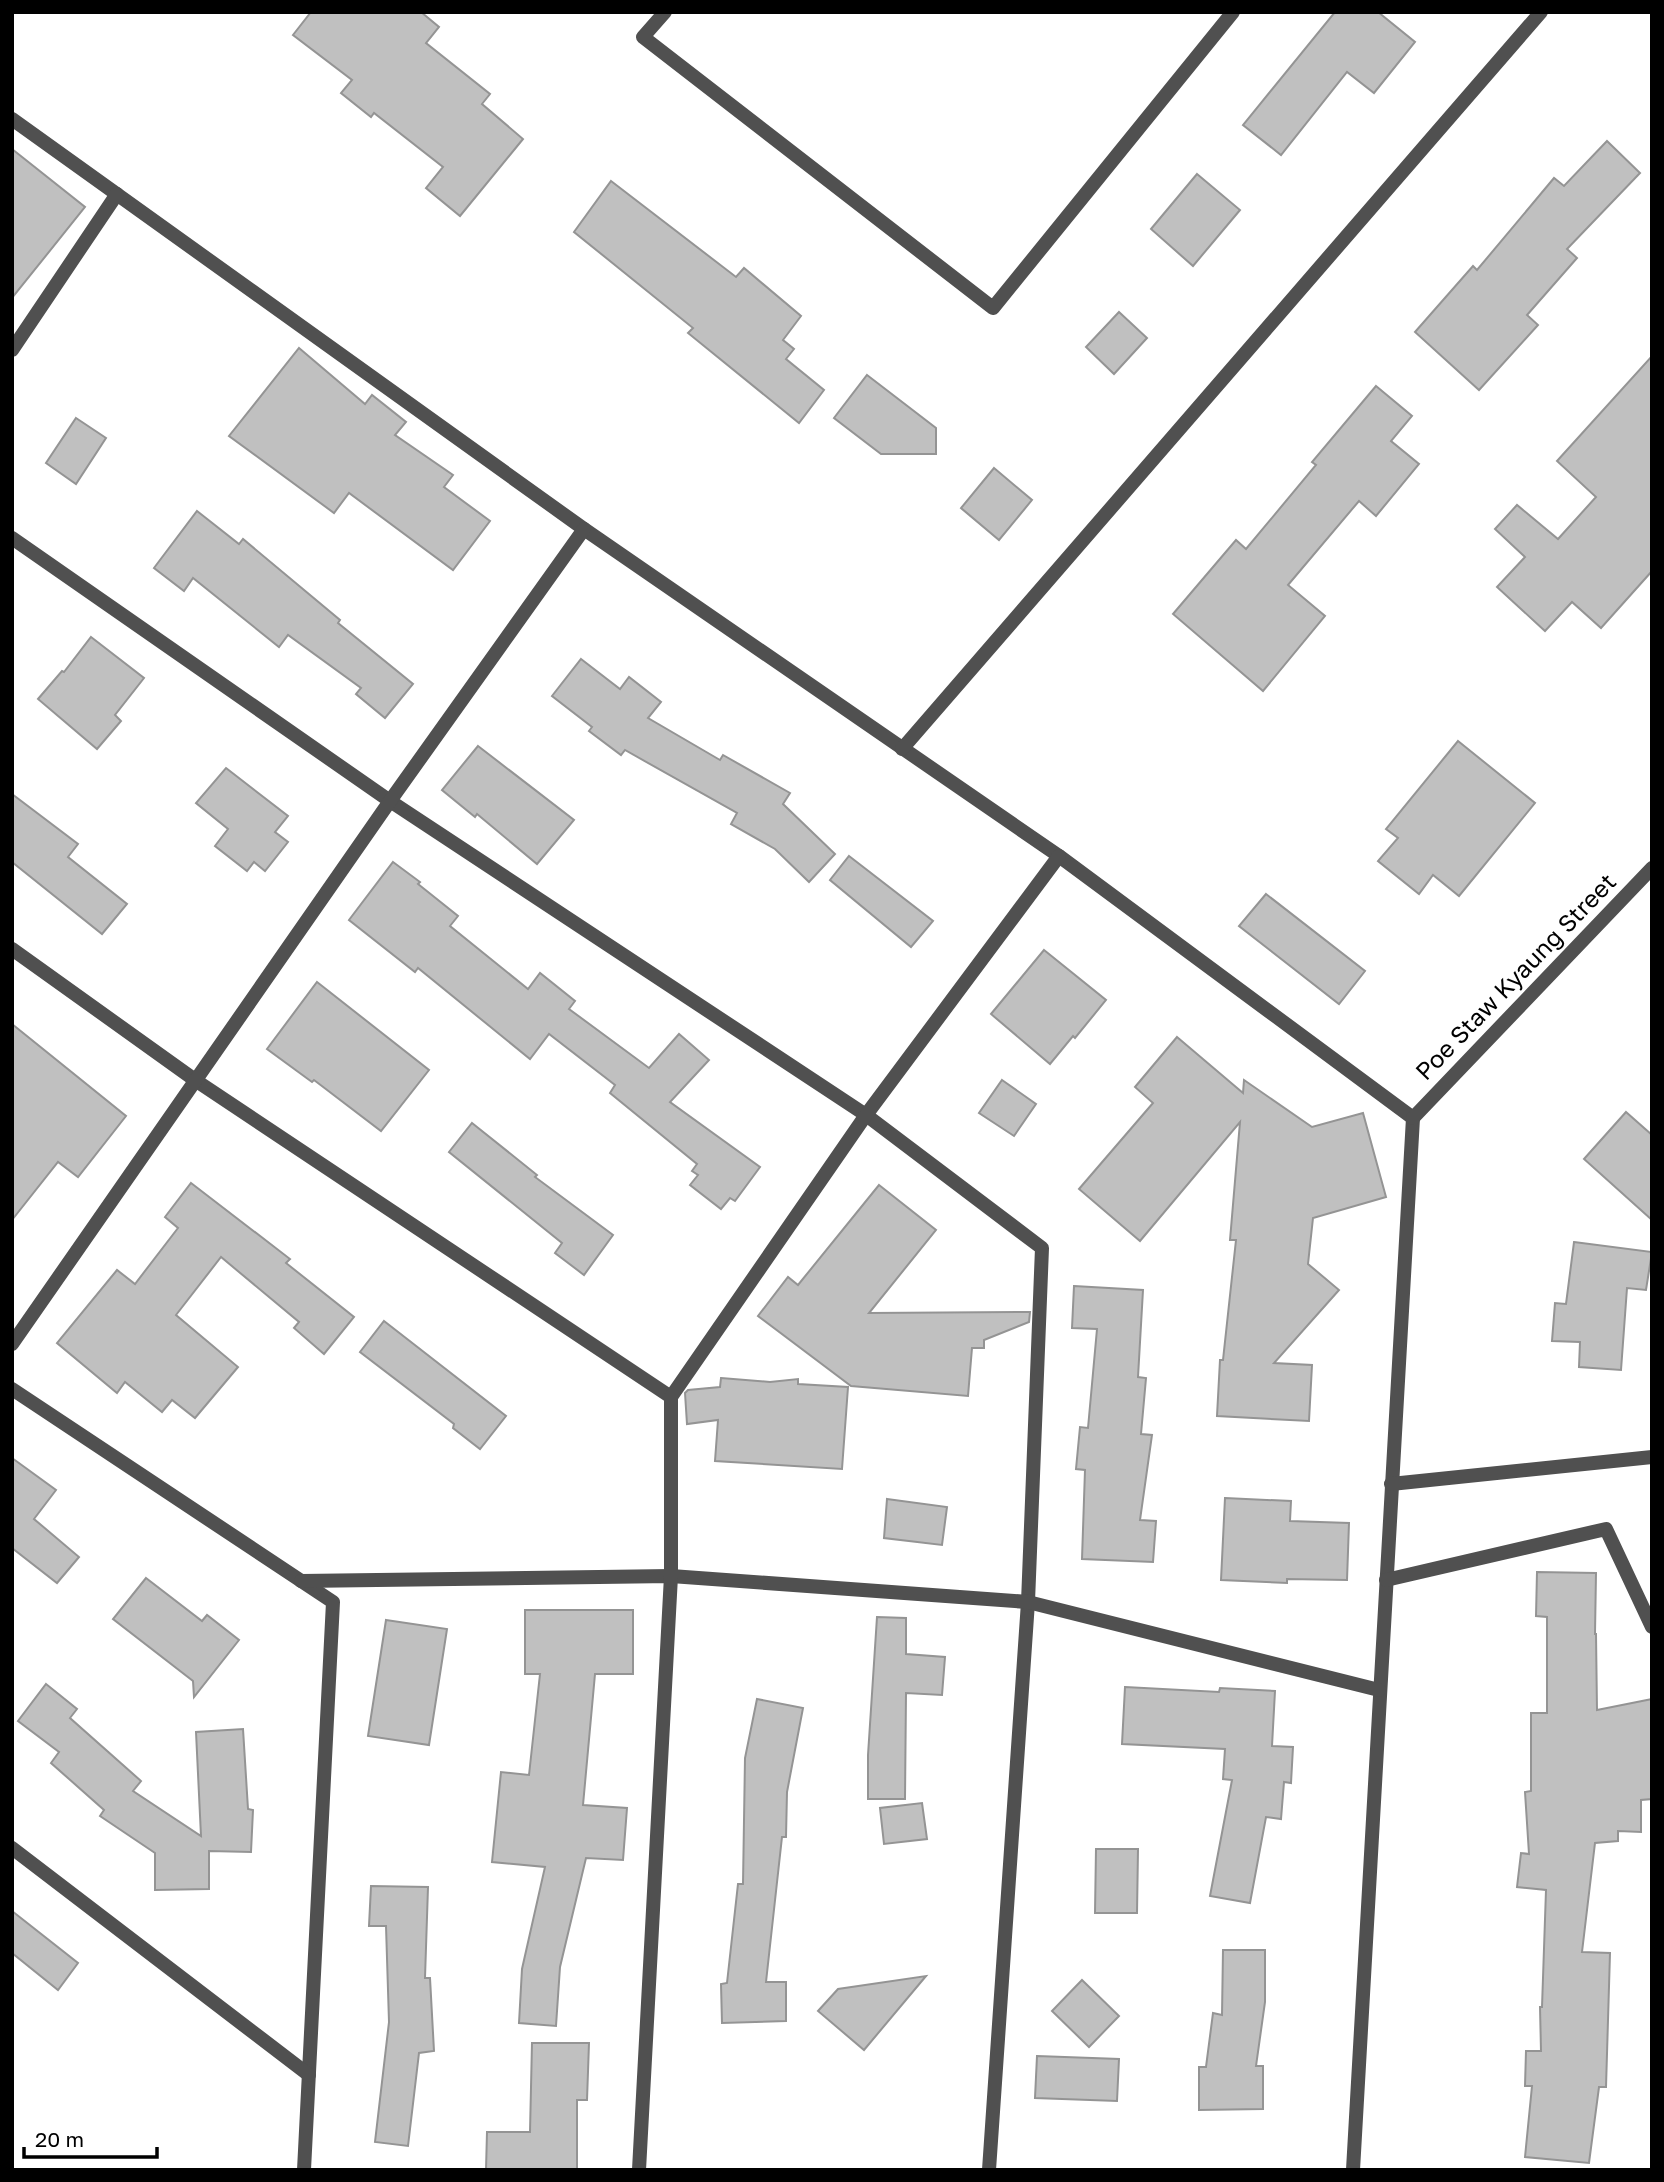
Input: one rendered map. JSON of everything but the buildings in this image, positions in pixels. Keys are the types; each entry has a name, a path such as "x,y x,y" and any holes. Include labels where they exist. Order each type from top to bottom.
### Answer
{"street":[{"path":"665,12 643,37 993,308 1233,12"},
{"path":"902,748 1541,12"},
{"path":"12,119 584,529 1059,856 1413,1118 1353,2170"},
{"path":"12,350 117,194"},
{"path":"12,1344 390,801 584,529"},
{"path":"12,538 390,801 866,1115 1042,1248 1028,1602 989,2170"},
{"path":"639,2170 671,1576 671,1397 866,1115 1059,856"},
{"name":"Poe Staw Kyaung Street","path":"1413,1118 1652,868"},
{"path":"12,949 195,1080 671,1397"},
{"path":"12,1390 333,1602 304,2170"},
{"path":"1391,1484 1652,1457"},
{"path":"1386,1580 1606,1529 1652,1627"},
{"path":"301,1581 671,1576 1028,1602 1379,1690"},
{"path":"12,1848 309,2076"}]}
